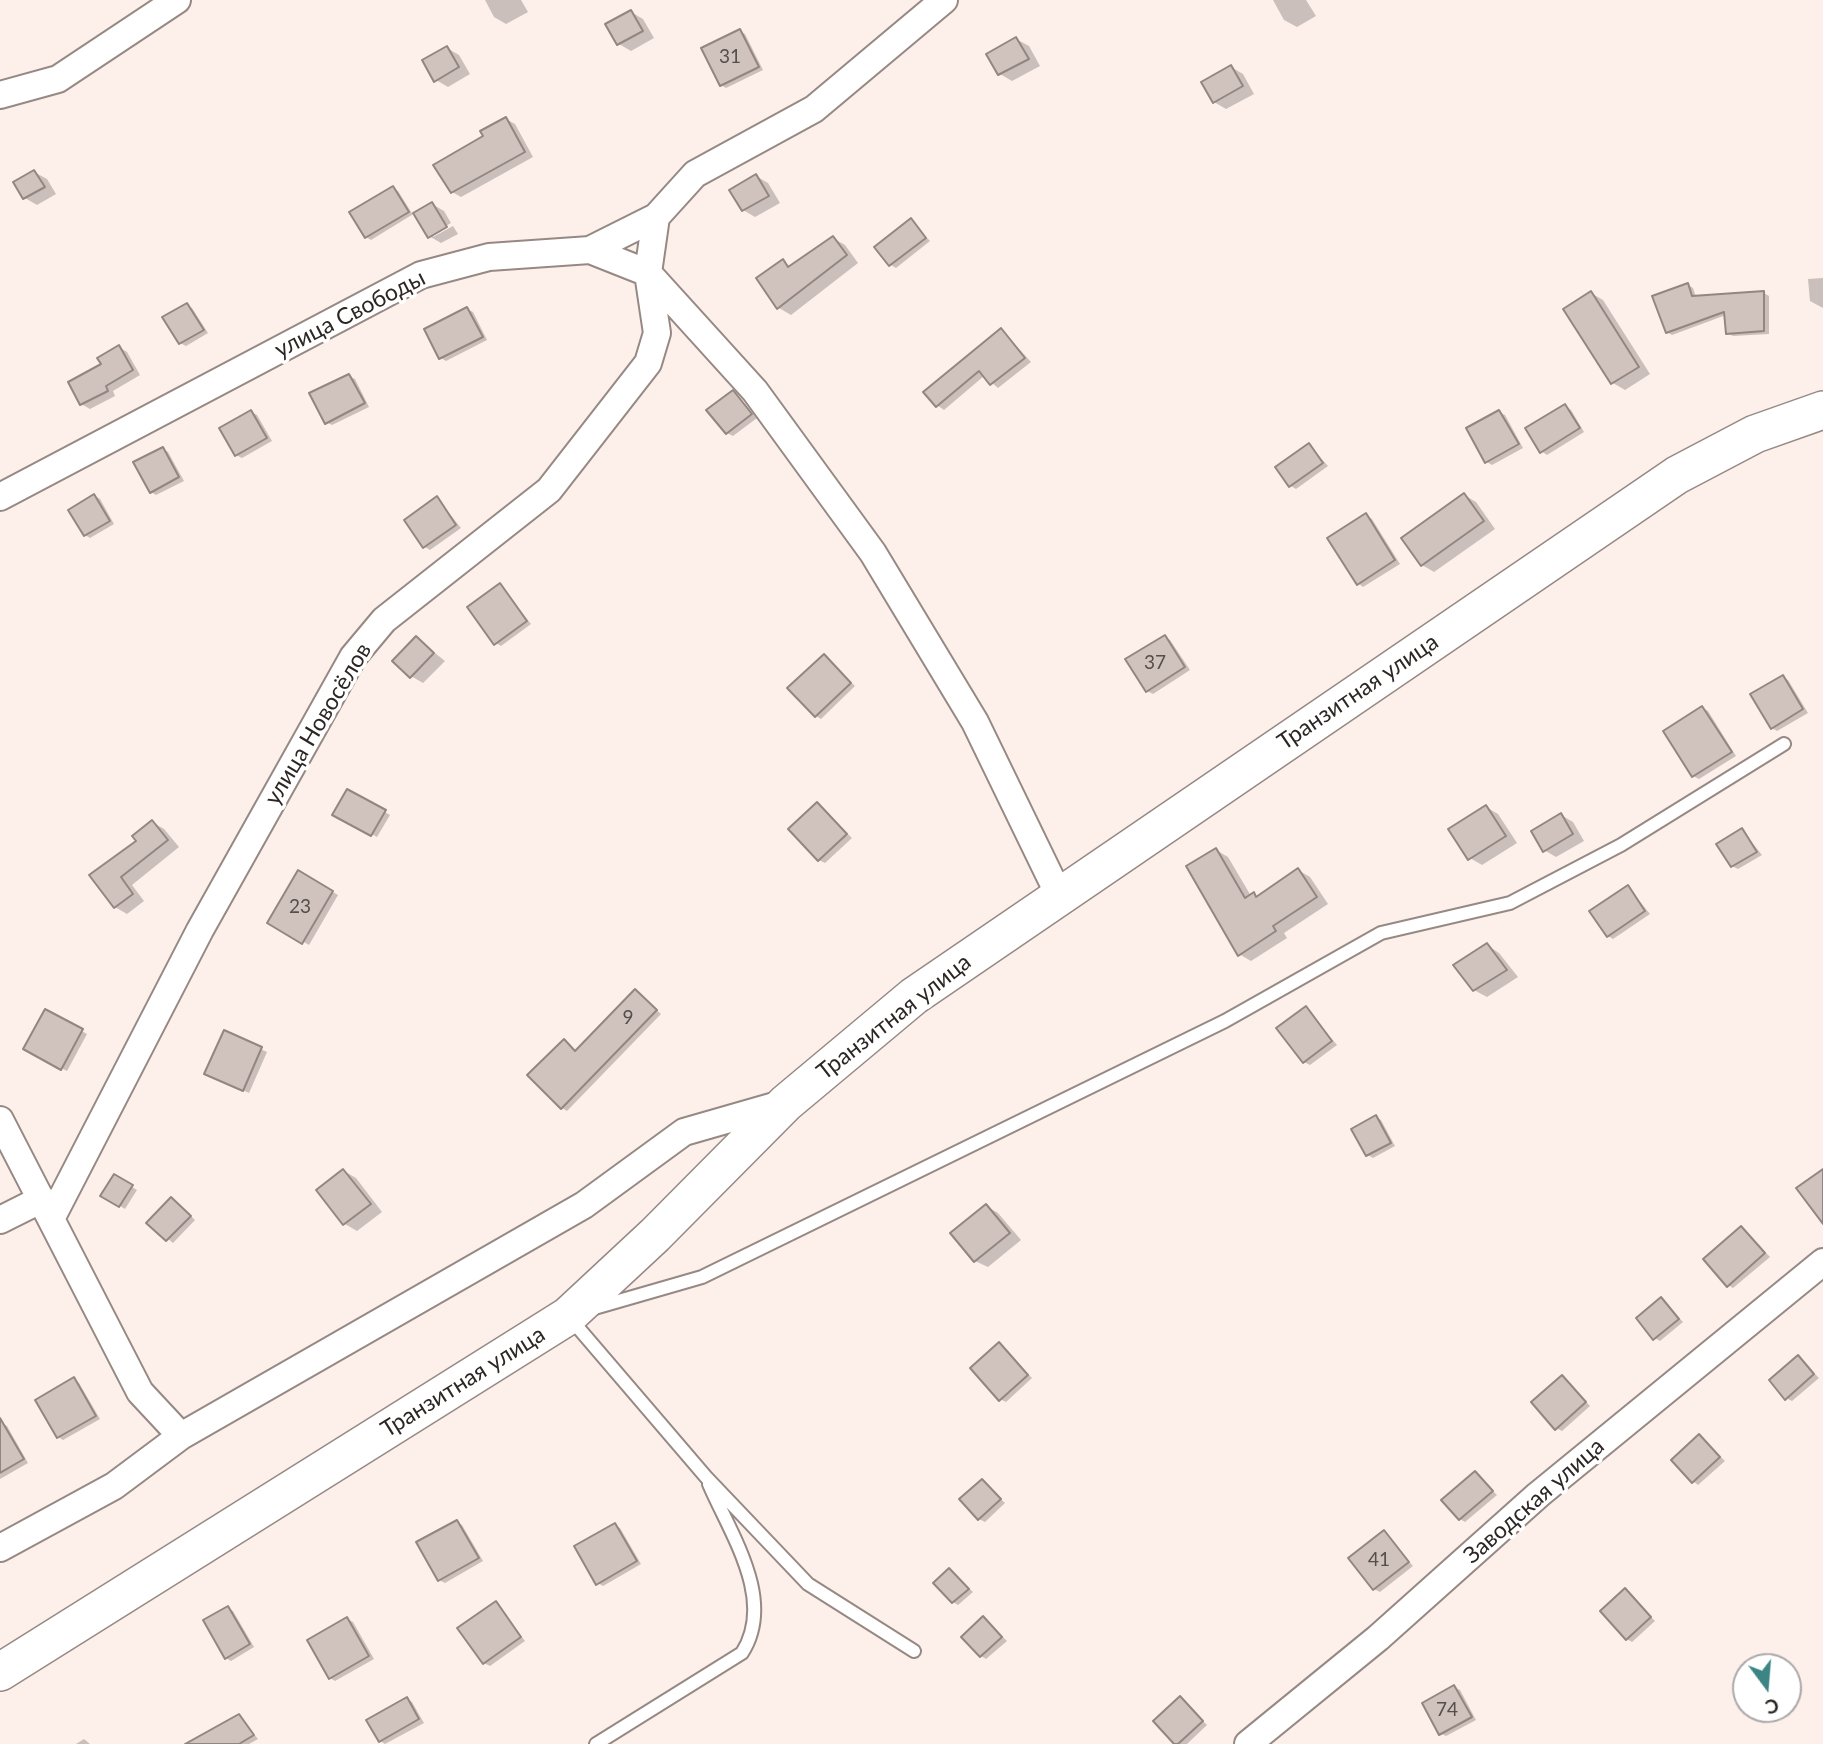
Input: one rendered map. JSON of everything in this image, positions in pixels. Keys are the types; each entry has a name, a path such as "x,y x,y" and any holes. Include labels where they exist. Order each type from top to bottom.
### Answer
{"main road":[{"name":"Транзитная улица","path":"0,1672 568,1316 655,1235 786,1103 914,996 1059,895 1677,475 1755,434 1823,410"}],"street":[{"path":"0,95 58,79 177,0"},
{"name":"улица Свободы","path":"0,497 421,275 489,257 590,250 656,217 695,174 814,109 944,0"},
{"name":"улица Новосёлов","path":"47,1208 353,657 384,620 549,490 648,363 657,333 648,273 656,217"},
{"path":"590,250 648,273 755,391 873,553 975,722 1059,895"},
{"path":"0,1548 114,1486 181,1436 584,1205 684,1132 786,1103"},
{"path":"0,1120 140,1392 181,1436"},
{"path":"0,1220 47,1208"},
{"name":"Заводская улица","path":"1248,1744 1378,1638 1538,1495 1823,1262"}],"lane":[{"path":"914,1651 808,1584 706,1477 568,1316 702,1277 1225,1021 1381,933 1510,903 1621,845 1784,744"},
{"path":"596,1744 741,1653 752,1636 755,1614 750,1576 706,1477"}],"building":[{"path":"631,10 643,31 617,45 605,24"},
{"path":"740,29 759,67 720,86 701,48"},
{"path":"1016,37 1029,59 998,75 986,54"},
{"path":"447,46 459,67 434,82 422,60"},
{"path":"1231,65 1243,86 1213,103 1201,82"},
{"path":"506,117 525,152 451,193 433,165 483,136 480,131"},
{"path":"34,170 45,187 23,199 13,182"},
{"path":"756,174 769,196 742,211 729,190"},
{"path":"393,186 409,212 365,238 349,212"},
{"path":"432,202 447,227 428,238 413,213"},
{"path":"911,218 926,238 889,266 874,247"},
{"path":"833,236 847,255 777,309 756,278 783,259 788,267"},
{"path":"1688,283 1692,296 1764,291 1764,331 1726,334 1724,312 1666,333 1652,296"},
{"path":"1591,291 1639,367 1611,384 1563,309"},
{"path":"187,303 204,330 179,344 162,317"},
{"path":"467,307 483,337 439,359 424,329"},
{"path":"1001,328 1025,358 990,385 979,371 936,407 923,392"},
{"path":"119,345 133,370 106,386 108,391 80,405 68,382 101,364 97,358"},
{"path":"349,374 365,403 325,424 309,393"},
{"path":"733,390 752,414 726,434 706,410"},
{"path":"1565,404 1580,428 1540,453 1525,428"},
{"path":"251,410 267,438 235,456 219,428"},
{"path":"1499,410 1519,444 1485,463 1466,428"},
{"path":"1309,443 1323,463 1289,487 1275,467"},
{"path":"163,447 179,477 150,493 133,462"},
{"path":"1464,493 1484,521 1421,566 1401,538"},
{"path":"94,494 110,521 84,536 68,510"},
{"path":"437,496 456,525 423,548 404,520"},
{"path":"1366,513 1395,560 1357,585 1327,538"},
{"path":"500,583 527,621 494,645 467,607"},
{"path":"1165,635 1185,667 1146,692 1125,659"},
{"path":"416,636 434,653 410,678 392,661"},
{"path":"824,654 851,683 815,717 787,688"},
{"path":"1783,675 1803,709 1771,729 1750,694"},
{"path":"1702,706 1732,752 1692,777 1663,731"},
{"path":"347,789 386,810 371,836 332,815"},
{"path":"817,802 847,834 818,861 788,829"},
{"path":"1486,805 1506,836 1468,860 1448,829"},
{"path":"1561,813 1573,834 1543,852 1531,831"},
{"path":"152,820 168,840 121,877 133,894 114,908 89,875 136,841 132,836"},
{"path":"1742,828 1757,852 1731,867 1716,844"},
{"path":"1216,848 1245,898 1254,892 1256,897 1298,868 1317,897 1273,926 1276,931 1238,956 1186,866"},
{"path":"298,870 333,891 302,944 267,923"},
{"path":"1628,885 1645,911 1607,937 1589,911"},
{"path":"1487,943 1507,970 1473,991 1453,965"},
{"path":"635,989 657,1010 561,1109 527,1075 564,1039 575,1051"},
{"path":"1306,1006 1332,1041 1303,1063 1276,1028"},
{"path":"45,1009 83,1029 61,1070 23,1049"},
{"path":"224,1030 262,1047 243,1091 204,1074"},
{"path":"1376,1115 1391,1143 1366,1156 1351,1129"},
{"path":"343,1169 371,1204 343,1225 316,1190"},
{"path":"1823,1169 1823,1224 1796,1188"},
{"path":"114,1174 133,1185 119,1207 100,1196"},
{"path":"171,1197 191,1216 166,1241 146,1223"},
{"path":"986,1204 1010,1233 974,1262 950,1233"},
{"path":"1741,1226 1765,1253 1727,1287 1703,1259"},
{"path":"1661,1297 1679,1319 1653,1340 1636,1318"},
{"path":"999,1342 1028,1375 999,1401 970,1368"},
{"path":"1798,1355 1814,1374 1785,1400 1769,1380"},
{"path":"1562,1375 1586,1402 1555,1430 1531,1402"},
{"path":"74,1377 96,1416 57,1438 35,1400"},
{"path":"0,1418 24,1459 0,1473"},
{"path":"1699,1434 1720,1457 1692,1483 1671,1460"},
{"path":"1475,1471 1493,1491 1459,1520 1441,1500"},
{"path":"982,1479 1001,1499 978,1520 959,1499"},
{"path":"457,1520 479,1558 438,1581 416,1542"},
{"path":"615,1523 637,1561 596,1585 574,1546"},
{"path":"1384,1530 1409,1562 1373,1590 1348,1558"},
{"path":"949,1568 969,1589 952,1603 933,1583"},
{"path":"1625,1588 1651,1617 1626,1640 1600,1611"},
{"path":"496,1601 521,1637 483,1664 457,1628"},
{"path":"228,1606 250,1644 225,1659 203,1620"},
{"path":"983,1616 1002,1637 980,1657 961,1637"},
{"path":"347,1617 369,1656 329,1679 307,1640"},
{"path":"1454,1685 1472,1717 1439,1735 1422,1703"},
{"path":"1180,1696 1203,1721 1178,1744 1174,1744 1153,1721"},
{"path":"407,1697 419,1719 379,1742 366,1720"},
{"path":"239,1714 254,1735 239,1744 185,1744"}]}
